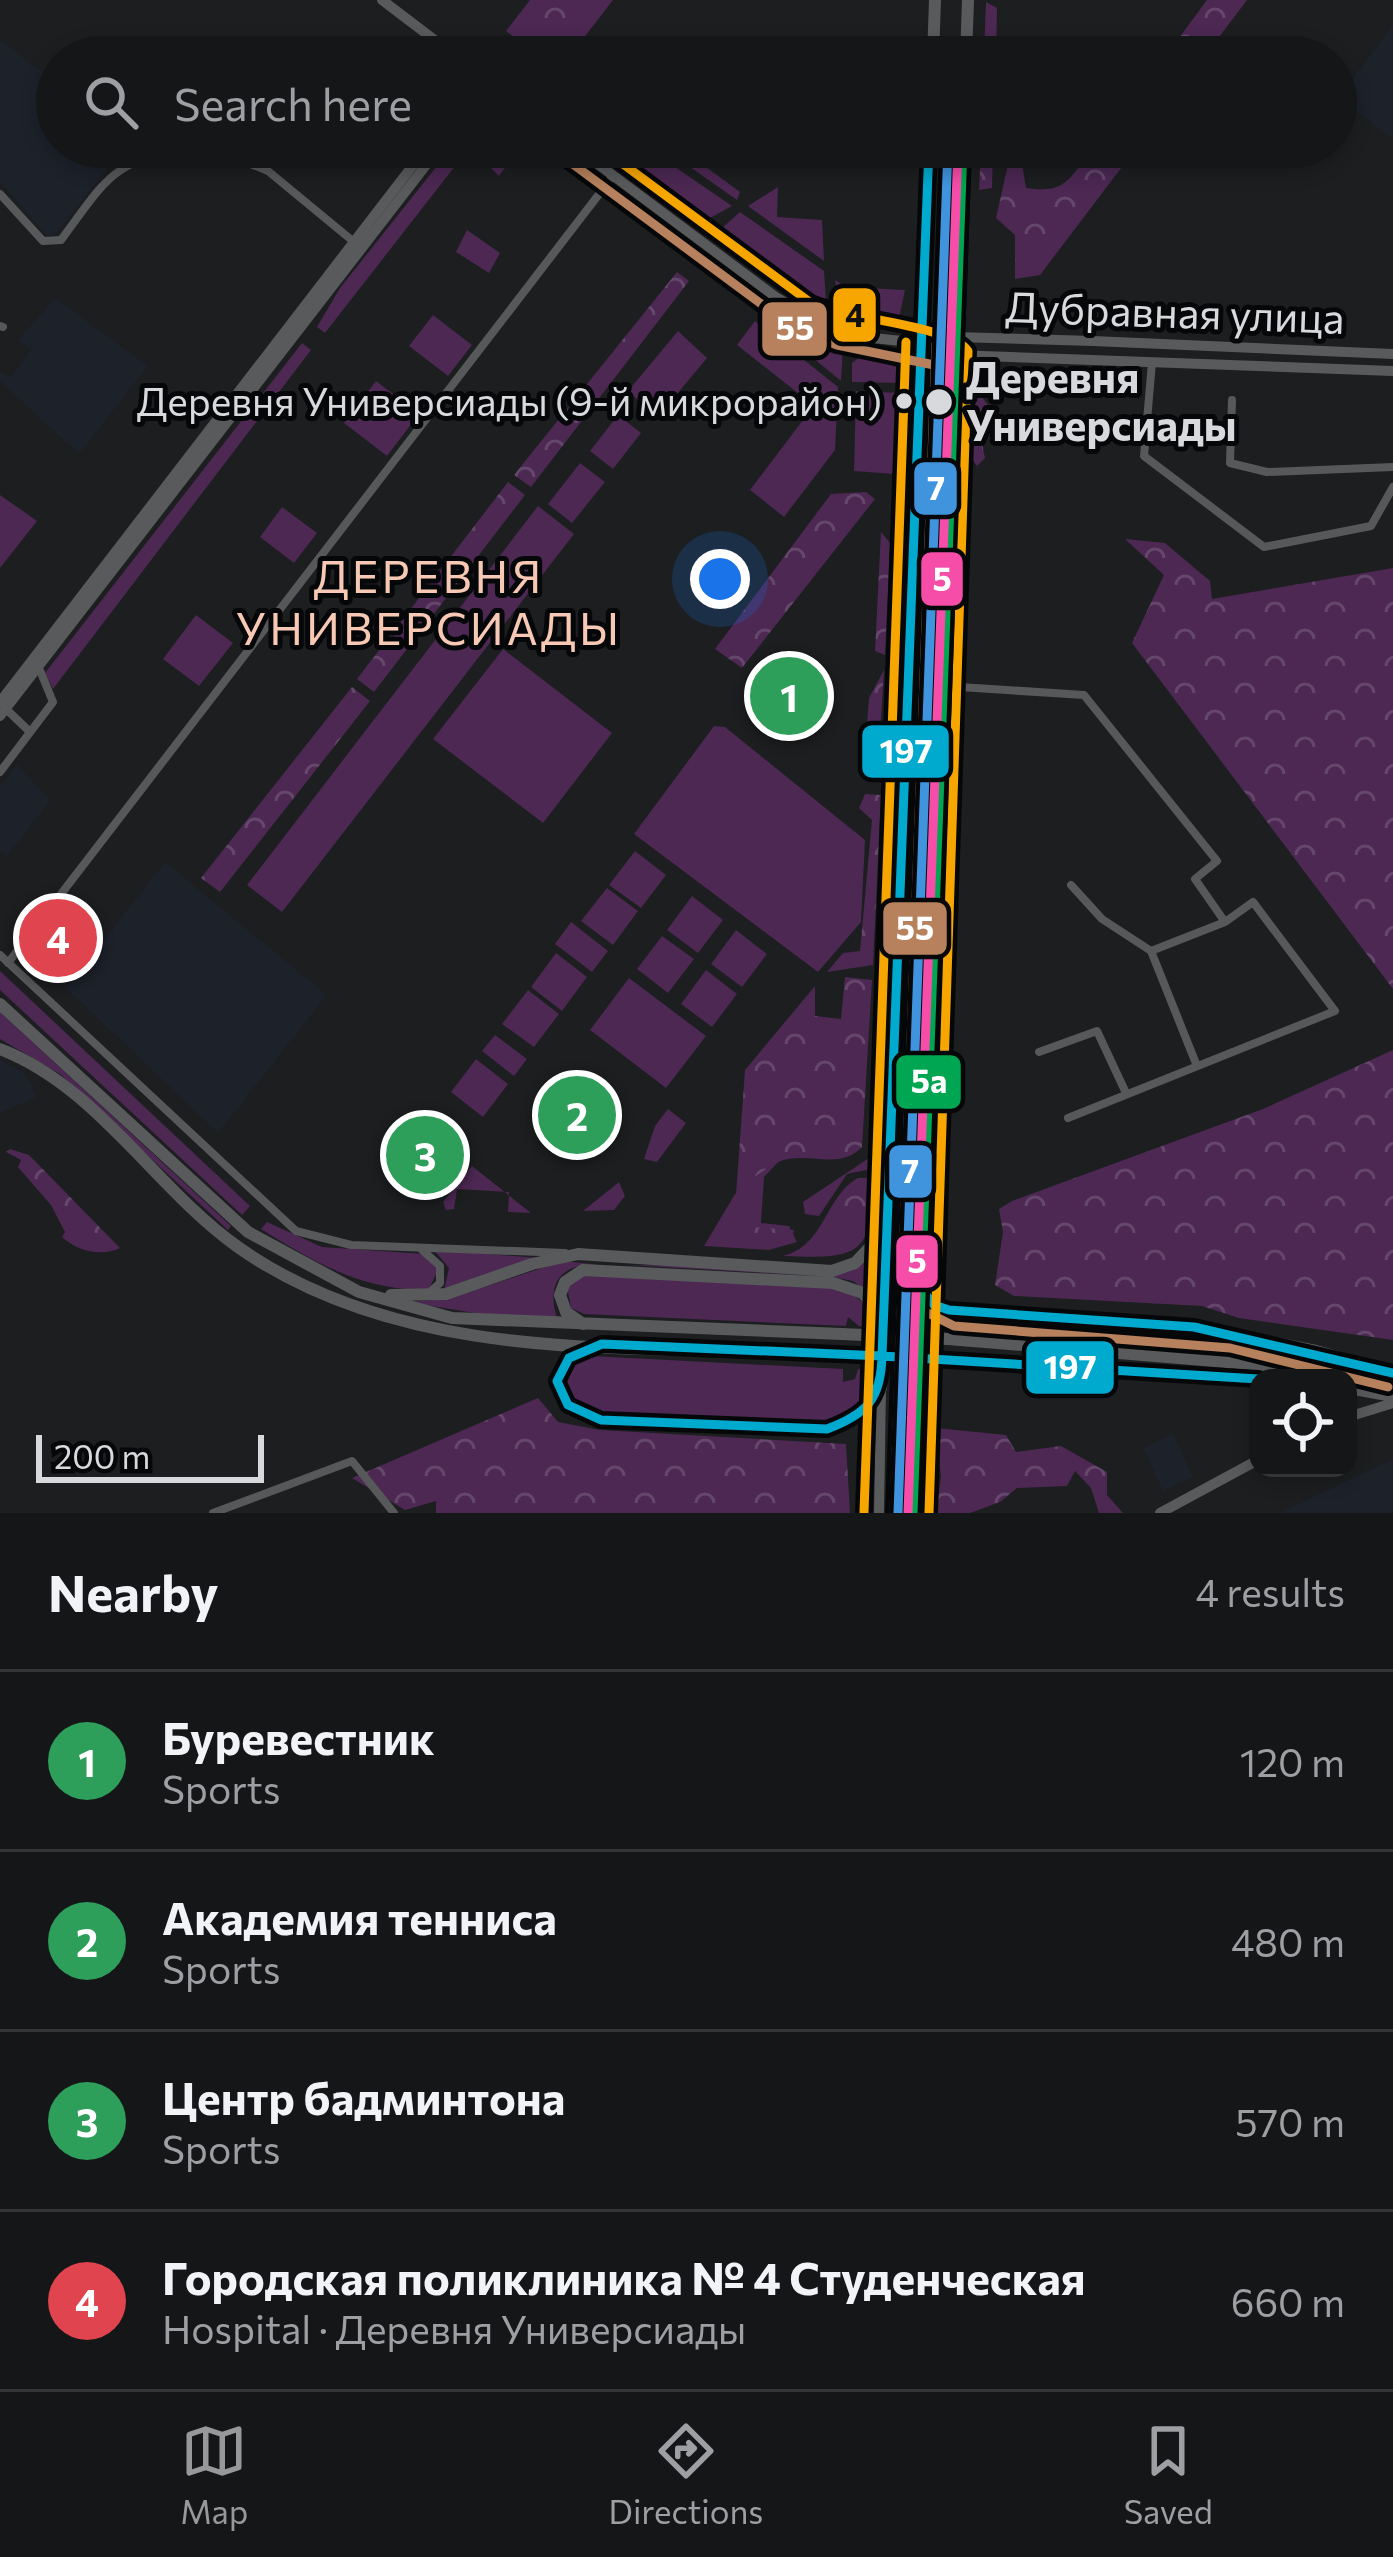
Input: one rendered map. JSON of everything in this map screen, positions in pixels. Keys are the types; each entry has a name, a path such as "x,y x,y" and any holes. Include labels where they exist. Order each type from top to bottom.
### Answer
{"main road":[{"path":"382,0 430,36"},
{"path":"933,36 934,0"},
{"path":"967,36 968,0"},
{"path":"1,707 358,245 412,168"},
{"path":"358,245 422,168"},
{"path":"603,168 816,323 860,338 921,343"},
{"path":"879,1513 882,1319 928,168"},
{"path":"914,1513 962,168"},
{"name":"Дубравная улица","path":"921,343 955,338 1093,341 1393,354"},
{"path":"1093,341 1093,360"},
{"name":"Дубравная улица","path":"921,343 954,355 1393,371"},
{"path":"1,707 39,668 260,373"},
{"path":"0,1004 248,1232 359,1292 452,1318 948,1339 1393,1375"},
{"path":"0,1049 67,1088 234,1244 326,1298 401,1324 499,1339 947,1358 1249,1378"},
{"path":"359,1292 421,1298 578,1254 832,1271 855,1263 887,1228"},
{"path":"234,1244 248,1232"},
{"path":"590,1327 571,1318 560,1301 565,1282 583,1270 833,1283 863,1293 882,1319"},
{"path":"922,1290 934,1305 949,1310 1180,1325 1316,1351 1393,1375"},
{"path":"602,1344 574,1352 557,1380 569,1407 601,1420 827,1430 854,1419 881,1388"},
{"path":"1357,1390 1393,1399"},
{"path":"1357,1414 1393,1399"},
{"path":"1162,1513 1249,1465"}],"street":[{"path":"0,194 43,241 62,240 111,173 120,168"},
{"path":"261,168 358,245"},
{"path":"8,963 614,176"},
{"path":"1152,362 1144,456 1264,548 1371,526 1393,487"},
{"path":"1232,400 1230,463 1267,472 1393,467"},
{"path":"896,1054 880,1026 899,484 916,465"},
{"path":"0,772 53,702 39,668"},
{"path":"944,686 1084,695 1217,861 1195,879 1225,922"},
{"path":"1,707 31,732"},
{"path":"1071,886 1102,919 1151,951 1197,1066"},
{"path":"1068,1118 1335,1011 1253,902 1225,922 1151,951"},
{"path":"0,955 276,1217 316,1239 578,1254"},
{"path":"1039,1052 1096,1031 1126,1094"},
{"path":"414,1246 434,1259 442,1274 435,1290 421,1298"},
{"path":"213,1513 352,1461 394,1513"}],"shaded area":[{"path":"1393,25 1393,139 1357,112 1357,73"},
{"path":"0,40 36,67 36,168 107,168 55,235 46,235 0,182"},
{"path":"55,298 148,366 79,454 0,381 0,371 11,377 31,350 18,340"},
{"path":"17,764 50,801 7,856 0,851 0,786"},
{"path":"165,862 327,995 218,1133 66,988"},
{"path":"0,1060 25,1073 37,1097 0,1113"},
{"path":"1173,1434 1193,1477 1163,1491 1143,1448"},
{"path":"1393,1459 1393,1513 1279,1513 1357,1477"}],"green space":[{"path":"530,0 613,0 585,36 512,36 506,31"},
{"path":"555,0 575,5 574,19 565,32 541,28 541,15"},
{"path":"1207,0 1247,0 1220,36 1180,36"},
{"path":"986,2 997,8 996,36 985,36"},
{"path":"435,168 454,168 325,333 317,327 340,288"},
{"path":"621,168 677,168 732,206 710,218 689,221"},
{"path":"692,168 707,168 740,192 737,200"},
{"path":"980,168 992,168 992,188 979,190"},
{"path":"1007,168 1023,168 1026,188 1046,189 1066,182 1077,168 1121,168 1040,275 1015,279 1015,235 996,218"},
{"path":"615,185 686,239 678,250 607,195"},
{"path":"778,187 777,217 822,220 824,261 748,206"},
{"path":"740,212 824,271 827,315 781,292 722,247 722,228"},
{"path":"467,230 500,253 489,273 456,252"},
{"path":"724,267 756,293 750,307 711,277"},
{"path":"677,272 689,281 531,487 514,475"},
{"path":"835,280 846,287 905,290 898,323 877,319 873,325 841,317"},
{"path":"766,299 841,350 841,381 757,312"},
{"path":"433,315 472,345 448,376 409,346"},
{"path":"755,321 838,387 835,450 784,517 750,490 809,412 815,417 821,411 814,398 803,397 737,345"},
{"path":"678,331 707,358 657,418 628,391"},
{"path":"302,343 311,350 53,689 45,673"},
{"path":"861,356 900,368 900,383 852,382 852,363"},
{"path":"376,381 419,414 387,456 344,423"},
{"path":"856,391 901,393 894,474 854,471"},
{"path":"979,394 990,407 982,444 985,458 977,466 967,452 975,435 969,430 971,398"},
{"path":"618,415 641,433 613,469 590,451"},
{"path":"580,463 605,482 572,523 548,504"},
{"path":"508,482 525,495 374,692 357,679"},
{"path":"866,492 875,499 742,668 715,649 831,494"},
{"path":"0,495 37,521 0,568"},
{"path":"538,506 574,534 282,912 247,885"},
{"path":"282,507 317,533 294,563 260,537"},
{"path":"881,532 890,543 885,655 875,651"},
{"path":"1125,539 1165,543 1210,581 1212,599 1393,568 1393,989 1132,643 1164,575"},
{"path":"196,615 233,643 199,686 163,659"},
{"path":"503,649 612,733 543,823 433,739"},
{"path":"884,670 880,735 867,724 869,698"},
{"path":"352,687 370,701 220,892 201,878"},
{"path":"714,726 725,727 865,840 861,922 818,972 634,834"},
{"path":"867,738 881,753 881,782 863,777"},
{"path":"865,794 881,795 873,965 827,972 843,953 860,951 872,820 859,808"},
{"path":"635,851 666,875 641,908 609,885"},
{"path":"607,888 638,911 613,945 581,921"},
{"path":"692,896 723,920 698,953 667,930"},
{"path":"571,922 608,951 592,972 555,944"},
{"path":"736,930 767,954 742,987 711,964"},
{"path":"662,936 694,959 668,993 637,969"},
{"path":"556,953 587,977 562,1011 531,987"},
{"path":"706,970 737,994 712,1027 681,1004"},
{"path":"0,971 250,1206 242,1215 0,990"},
{"path":"845,977 872,980 862,1147 836,1159 784,1160 754,1177 750,1193 736,1195 745,1070 815,986 815,1016 841,1019"},
{"path":"629,978 706,1036 666,1088 590,1030"},
{"path":"528,990 559,1014 534,1047 502,1024"},
{"path":"0,1012 231,1226 228,1230 60,1074 0,1039"},
{"path":"495,1035 527,1059 514,1076 482,1051"},
{"path":"1393,1050 1393,1340 1239,1318 1202,1306 1014,1296 995,1285 1003,1232 999,1209 1012,1201 1263,1109"},
{"path":"476,1059 508,1084 483,1117 451,1092"},
{"path":"668,1109 686,1123 657,1162 644,1159 655,1126"},
{"path":"6,1152 29,1155 120,1248 90,1251 62,1237 65,1232 51,1205 18,1167 21,1160"},
{"path":"872,1156 871,1169 847,1174 819,1216 805,1214 803,1202"},
{"path":"780,1160 764,1177 761,1223 789,1226 797,1242 769,1250 704,1246 735,1194 749,1192 753,1177"},
{"path":"472,1166 504,1192 457,1189 454,1209 446,1210 443,1202"},
{"path":"858,1178 871,1178 872,1204 864,1239 843,1254 783,1256 808,1242 838,1197"},
{"path":"619,1182 625,1196 614,1210 583,1211"},
{"path":"862,1185 876,1191 875,1226 862,1229 845,1219 840,1206 846,1193"},
{"path":"509,1195 531,1213 508,1212"},
{"path":"267,1222 322,1247 425,1254 438,1270 429,1289 383,1286 320,1263 261,1229"},
{"path":"737,1226 794,1230 792,1240 736,1236"},
{"path":"434,1250 540,1258 444,1290 449,1268"},
{"path":"872,1254 871,1294 853,1281 833,1277 628,1265 857,1267"},
{"path":"563,1261 602,1265 577,1267 561,1276 554,1293 557,1318 481,1314 407,1302 448,1299"},
{"path":"586,1275 842,1286 866,1305 871,1327 859,1326 848,1317 846,1326 584,1314 571,1308 567,1286"},
{"path":"591,1356 843,1369 843,1382 855,1379 858,1369 871,1370 867,1396 849,1415 823,1422 589,1411 573,1402 566,1386 575,1361"},
{"path":"538,1398 558,1422 600,1430 846,1444 850,1513 436,1513 436,1501 405,1510 352,1478"},
{"path":"936,1428 1006,1435 1016,1452 1061,1446 1107,1472 1107,1495 1123,1513 1099,1513 1091,1488 1075,1471 1067,1486 1017,1488 1000,1502 970,1513 936,1513 941,1477"}],"transit line":[{"name":"55","path":"578,168 795,329 837,345 939,366 912,1305 954,1326 1230,1348 1388,1387"},
{"name":"4","path":"628,168 811,303 941,335 968,351 929,1513"},
{"name":"197","path":"882,1356 928,168"},
{"name":"7","path":"898,1513 947,168"},
{"name":"5","path":"908,1513 957,168"},
{"name":"5а","path":"913,1513 962,168"},
{"name":"197","path":"962,168 922,1290 934,1305 949,1310 1194,1327 1393,1373"},
{"name":"4","path":"864,1512 906,342"},
{"name":"55","path":"894,1513 936,344"},
{"name":"197","path":"602,1344 882,1356 881,1371 875,1394 862,1411 827,1429 601,1420 568,1405 557,1381 569,1358 602,1344"},
{"name":"197","path":"882,1356 1249,1378"}],"place":[{"name":"Деревня Универсиады (9-й микрорайон)","path":"904,401"},
{"name":"Деревня Универсиады","path":"939,402"},
{"name":"Буревестник","path":"789,696"},
{"name":"Городская поликлиника № 4 Студенческая","path":"58,938"},
{"name":"Академия тенниса","path":"577,1115"},
{"name":"Центр бадминтона","path":"425,1155"}],"district":[{"name":"ДЕРЕВНЯ УНИВЕРСИАДЫ","path":"429,603"}]}
